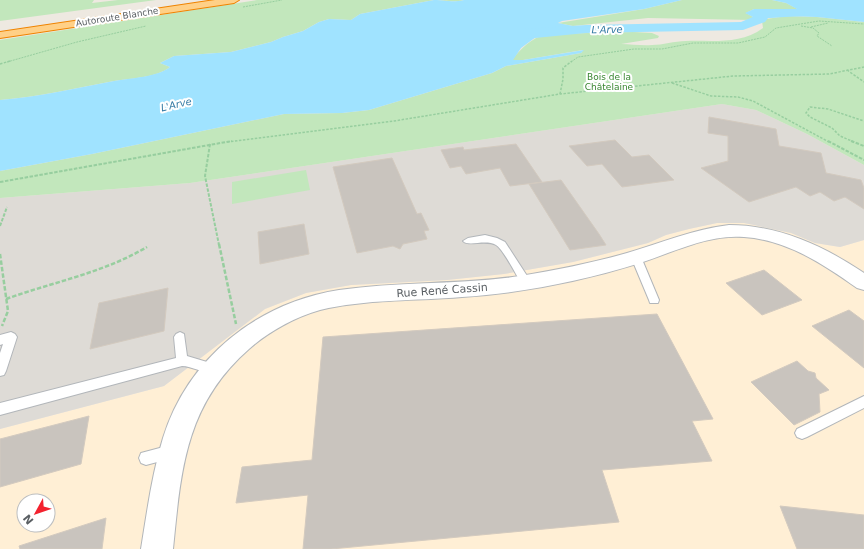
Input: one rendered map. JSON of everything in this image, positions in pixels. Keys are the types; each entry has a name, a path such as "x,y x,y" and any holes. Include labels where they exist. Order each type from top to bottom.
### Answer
{"highway":[{"path":"0,36 65,20 179,0"},
{"name":"Autoroute Blanche","path":"0,27 198,0"},
{"path":"0,30 203,0"},
{"name":"Autoroute Blanche","path":"65,20 234,0"}],"street":[{"name":"Rue René Cassin","path":"157,549 165,489 172,452 182,421 195,395 213,369 241,342 265,325 300,309 328,300 357,296 448,290 526,282 604,266 713,233 726,231 754,232 781,238 809,249 840,266 864,283"}],"lane":[{"path":"468,240 485,237 496,240 502,244 526,282"},
{"path":"636,257 654,300"},
{"path":"0,340 11,337 0,371"},
{"path":"180,337 182,361"},
{"path":"0,409 182,361 190,361 213,369"},
{"path":"802,433 864,402"},
{"path":"146,458 172,452"}],"path":[{"path":"560,94 564,79 563,68 578,57 634,49 662,49 693,43 738,42 765,37 776,28 819,22 864,24"},
{"path":"796,25 811,27 838,23"},
{"path":"811,27 818,32 817,36 832,46"},
{"path":"0,65 77,42"},
{"path":"0,182 247,138 394,121 560,94 733,76 818,75 864,67"},
{"path":"847,70 864,82"},
{"path":"670,82 711,96 738,97 753,101 864,160"},
{"path":"864,122 828,109 810,107 806,113 810,117 832,128 840,136 864,146"},
{"path":"210,144 205,176 233,311"},
{"path":"0,226 7,207"},
{"path":"6,300 32,289 115,263 147,247"},
{"path":"0,254 8,311 0,332"}],"shaded area":[{"path":"722,104 756,110 807,134 864,165 864,240 840,247 815,243 791,233 744,223 717,223 666,235 648,243 573,262 504,274 447,280 351,285 306,293 265,309 164,386 0,429 0,198 190,183"},
{"path":"717,223 744,223 791,233 815,243 840,247 864,240 864,549 0,549 0,429 164,386 265,309 306,293 351,285 447,280 504,274 573,262 648,243 666,235"}],"green space":[{"path":"0,0 94,0 92,3 118,0 156,0 0,21"},
{"path":"257,0 434,0 360,14 351,20 329,19 319,22 303,31 271,42 231,52 174,56 160,63 170,67 164,71 151,75 43,95 0,100 0,40"},
{"path":"434,0 464,0 452,1"},
{"path":"682,0 772,0 786,3 798,9 754,9 746,13 755,18 753,20 648,18 573,26 558,23 644,9"},
{"name":"Bois de la Châtelaine","path":"787,16 817,17 864,22 864,165 807,134 756,110 722,104 190,183 0,198 0,171 92,154 284,114 342,113 369,110 492,73 506,66 581,53 583,50 523,60 512,60 527,44 546,34 633,32 652,33 659,36 658,38 621,44 644,45 682,41 726,40 745,37 754,33 763,28 762,21 766,19"},
{"path":"306,170 310,190 232,204 232,182"}],"water":[{"path":"434,0 682,0 644,9 562,21 558,23 573,26 561,33 546,34 536,37 521,48 513,60 523,60 584,50 581,53 506,66 492,73 369,110 342,113 284,114 92,154 0,171 0,100 43,95 114,81 144,77 158,73 170,67 160,63 174,56 231,52 271,42 303,31 319,22 329,19 351,20 360,14"},
{"path":"772,0 864,0 864,22 817,17 787,16 760,19 745,13 754,9 797,9 786,3"}],"building":[{"path":"709,117 776,129 779,146 821,153 826,173 861,180 864,188 864,209 845,197 834,201 820,192 810,196 796,187 749,202 701,168 728,161 728,136 708,133"},
{"path":"615,140 632,157 649,155 674,180 622,187 602,164 587,166 569,146"},
{"path":"516,144 542,182 510,186 500,168 466,174 461,166 450,168 441,150 463,147 464,150"},
{"path":"392,158 417,214 421,213 429,230 424,231 427,239 403,244 400,249 393,246 357,253 333,167"},
{"path":"561,180 606,245 570,250 529,184"},
{"path":"304,224 309,254 260,264 258,232"},
{"path":"764,270 802,300 762,315 726,283"},
{"path":"168,288 164,331 90,349 99,303"},
{"path":"849,310 864,321 864,368 812,326"},
{"path":"657,314 713,419 692,421 712,461 602,470 619,522 331,549 303,549 308,495 236,503 242,467 312,460 323,337"},
{"path":"797,361 808,371 815,373 816,378 829,390 819,394 820,412 794,425 751,382"},
{"path":"89,416 81,464 0,487 0,439"},
{"path":"780,506 864,515 864,549 797,549"},
{"path":"106,518 102,549 20,549 19,546"}],"waterway":[{"name":"L'Arve","path":"525,34 586,29 743,26 760,19 763,14 798,13"}]}
